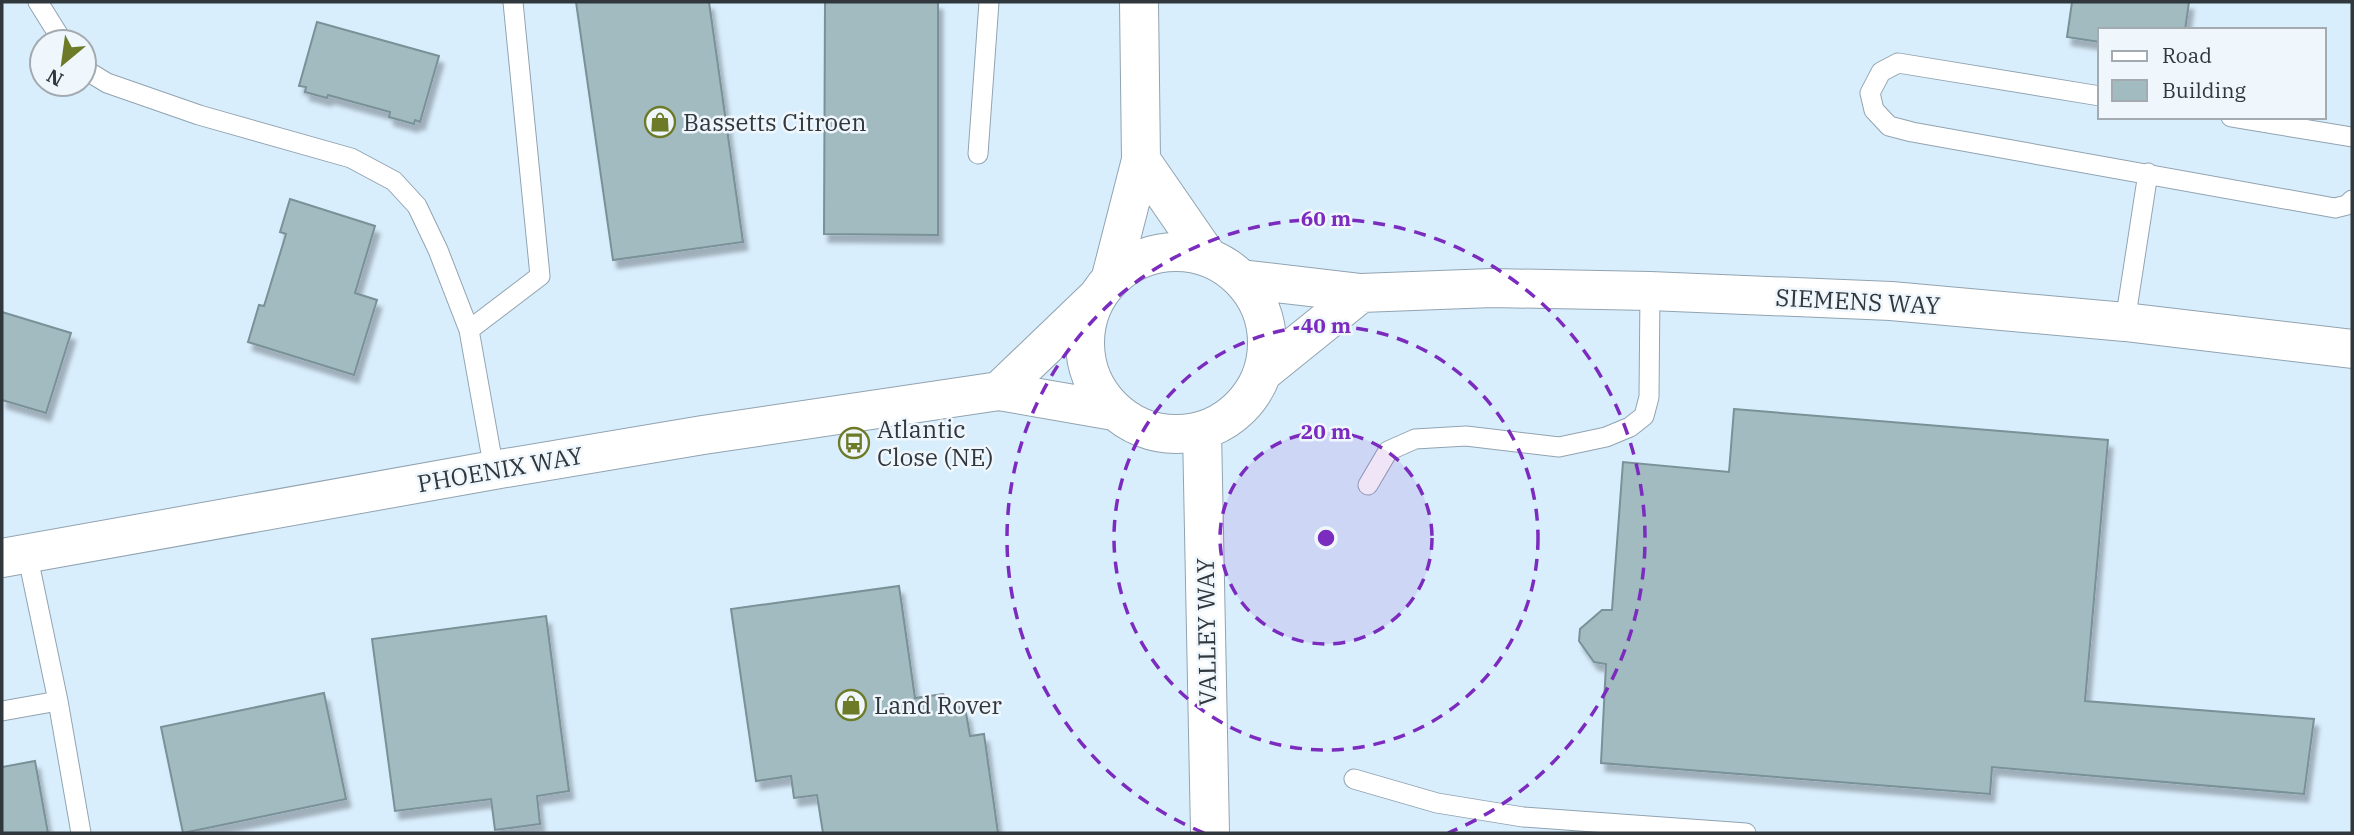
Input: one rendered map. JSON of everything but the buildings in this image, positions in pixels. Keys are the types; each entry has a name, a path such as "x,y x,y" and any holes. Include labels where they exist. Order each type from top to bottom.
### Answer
{"street":[{"path":"999,391 1104,287 1132,262 1156,253 1182,251 1208,257 1226,266 1254,295 1267,333 1267,353 1262,373 1253,392 1240,409 1222,422 1202,431 1179,435 1156,433 1133,424 1114,411 1098,392 1088,369 1084,345 1087,321 1104,287 1141,160 1139,2"},
{"path":"1141,160 1208,257"},
{"name":"SIEMENS WAY","path":"1241,279 1361,293 1492,288 1650,291 1891,301 2125,322 2352,349"},
{"path":"1262,373 1361,293"},
{"name":"PHOENIX WAY","path":"14,556 494,470 703,435 999,391 1114,411"},
{"name":"VALLEY WAY","path":"1202,431 1210,833"}],"lane":[{"path":"38,2 54,28"},
{"path":"469,330 540,276 513,2"},
{"path":"978,155 989,2"},
{"path":"2098,96 1898,63 1881,72 1870,93 1874,110 1889,126 1925,134 2335,208 2347,205 2352,200"},
{"path":"98,78 199,115 351,158 394,181 417,206 438,250 469,330 494,470"},
{"path":"2243,119 2352,137"},
{"path":"2125,322 2148,173"},
{"path":"1368,485 1388,452 1415,439 1466,436 1559,447 1606,437 1630,427 1644,416 1649,397 1650,291"},
{"path":"14,556 58,701 81,833"},
{"path":"2,711 58,701"},
{"path":"1354,779 1437,803 1523,817 1746,833"}],"shaded area":[{"path":"2,2 2352,2 2352,833 2,833"}],"place":[{"name":"Bassetts Citroen","path":"660,122"},
{"name":"Atlantic Close (NE)","path":"854,443"},
{"name":"Land Rover","path":"851,705"}]}
